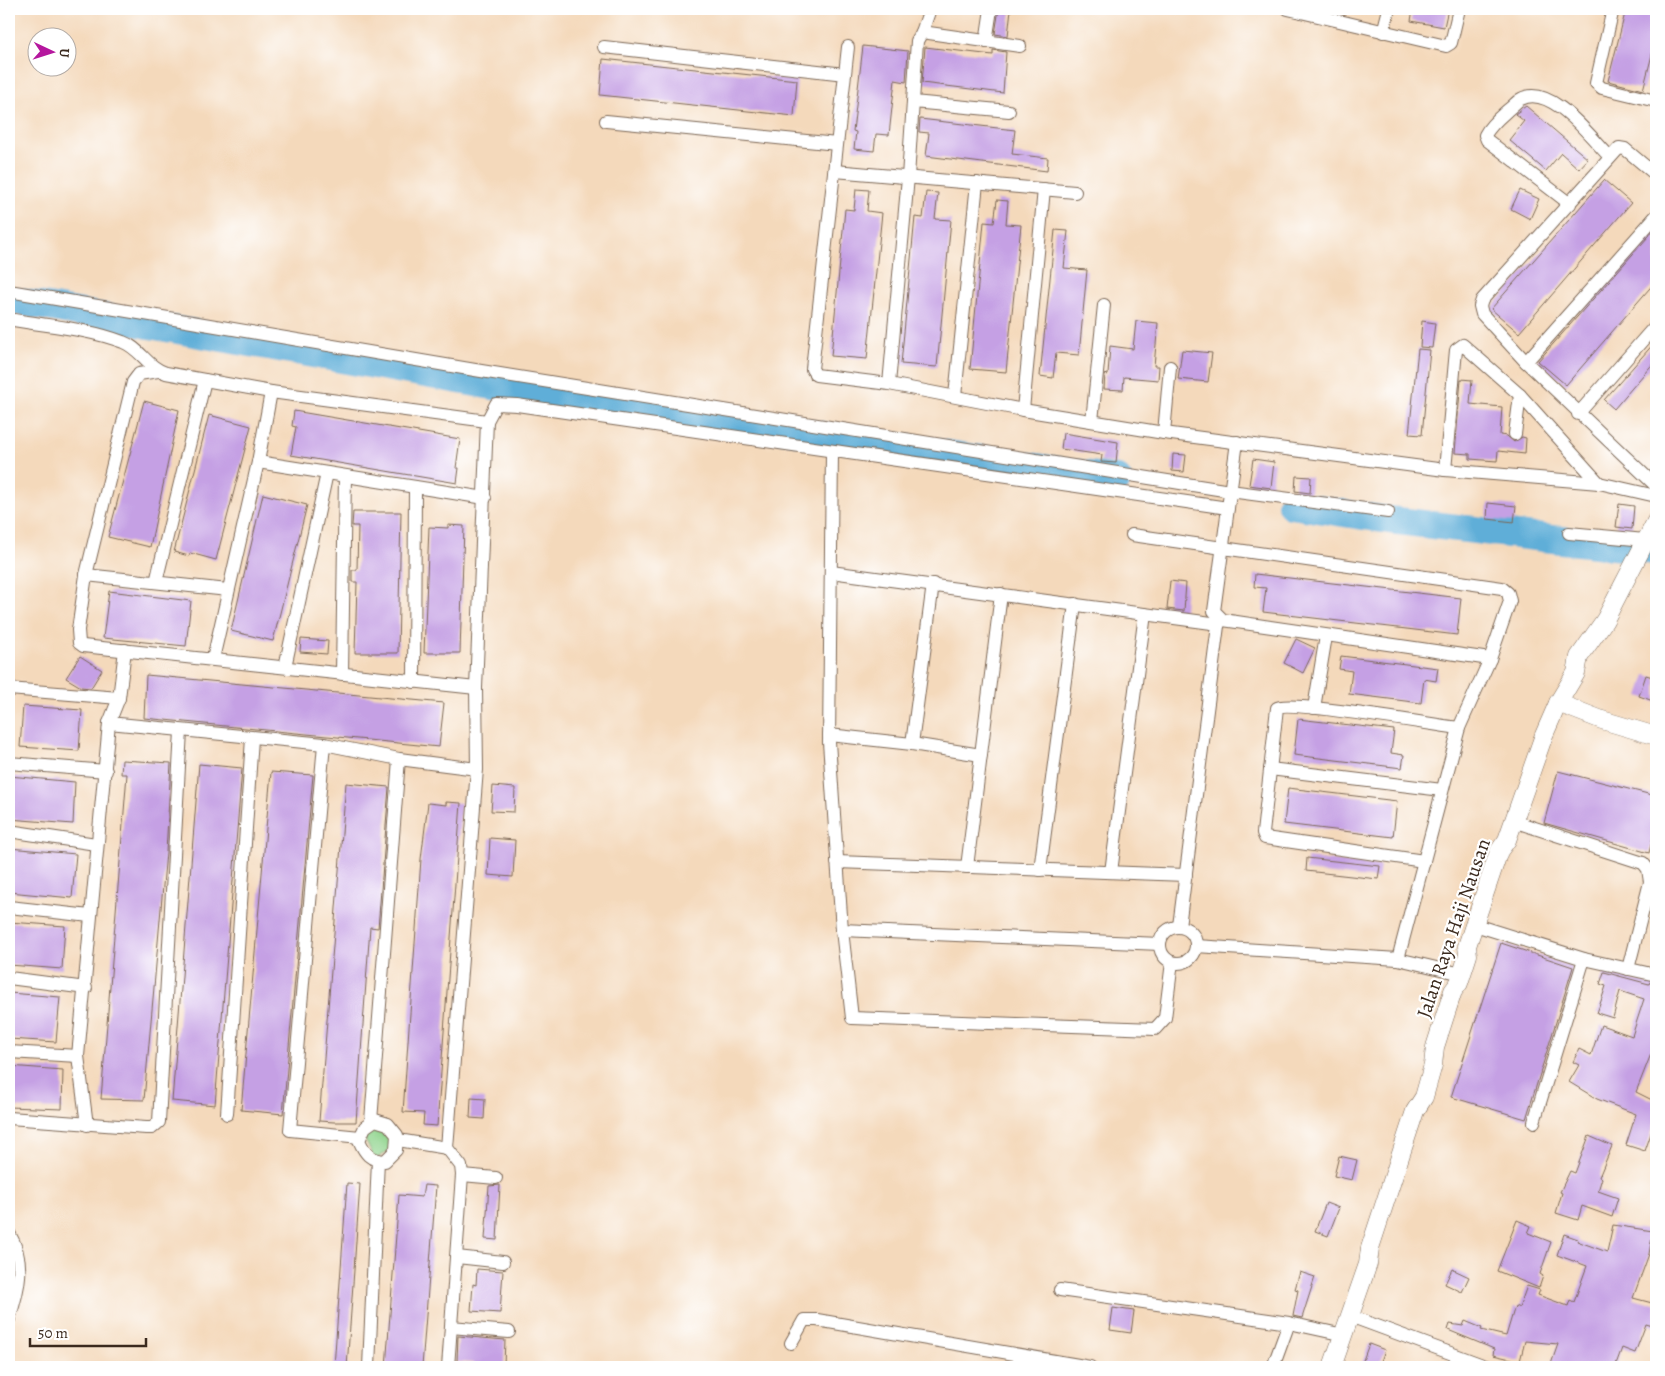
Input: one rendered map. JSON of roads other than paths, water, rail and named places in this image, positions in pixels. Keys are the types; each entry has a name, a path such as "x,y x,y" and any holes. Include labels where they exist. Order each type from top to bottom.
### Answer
{"street":[{"path":"889,384 908,178 917,41 930,9"},
{"path":"986,42 991,9"},
{"path":"1288,9 1332,14 1383,32 1448,46 1459,9"},
{"path":"1383,32 1389,9"},
{"path":"1613,9 1596,83 1602,88 1656,101"},
{"path":"922,32 1020,46"},
{"path":"604,47 845,74"},
{"path":"848,47 812,368 816,376 889,384 1023,410 1164,433 1445,470 1599,483 1656,496"},
{"path":"1570,204 1486,140 1485,135 1490,126 1521,99 1536,96 1550,99 1610,157"},
{"path":"913,102 1008,111"},
{"path":"606,121 837,144"},
{"path":"1656,175 1622,148 1619,148 1482,300 1480,306 1482,314 1526,362 1578,414 1656,486"},
{"path":"835,171 1075,192"},
{"path":"955,396 977,183"},
{"path":"1023,410 1044,189"},
{"path":"1526,362 1656,216"},
{"path":"9,291 475,370 1230,491 1388,512"},
{"path":"1092,421 1104,305"},
{"path":"9,319 86,333 123,342 140,352 158,371"},
{"path":"1578,414 1656,325"},
{"path":"1445,470 1457,347 1463,345 1469,348 1520,395 1599,483"},
{"path":"1164,433 1170,367"},
{"path":"476,688 83,646 79,643 78,630 86,575 133,382 139,374 158,371 271,392 487,421"},
{"path":"156,582 205,380"},
{"path":"213,660 258,462 271,392"},
{"path":"1515,434 1520,395"},
{"path":"448,1367 462,1175 461,1166 447,1148 477,769 476,688 487,421 496,404 517,405 1228,508"},
{"path":"1179,926 1219,621 1214,610 1238,442"},
{"path":"832,452 828,735 842,930 852,1018 1155,1029 1165,1018 1172,962"},
{"path":"258,462 485,498"},
{"path":"284,667 327,473"},
{"path":"342,674 345,476"},
{"path":"414,682 415,487"},
{"name":"Jalan Raya Haji Nausan","path":"1332,1367 1368,1264 1370,1248 1415,1112 1424,1097 1433,1065 1435,1047 1453,990 1460,983 1468,955 1467,946 1498,851 1507,840 1558,703 1576,673 1579,658 1605,620 1651,540 1656,521"},
{"path":"1569,533 1651,540"},
{"path":"1132,535 1502,588 1508,593 1510,601 1490,659 1459,728 1398,959"},
{"path":"831,572 933,584 1145,614 1223,620 1490,659"},
{"path":"86,575 228,590"},
{"path":"912,744 933,584"},
{"path":"967,867 1001,594"},
{"path":"1040,870 1075,604"},
{"path":"1111,872 1145,614"},
{"path":"1314,708 1326,636"},
{"path":"87,1125 78,1056 86,988 96,844 106,771 109,722 119,698 125,650"},
{"path":"9,689 119,698"},
{"path":"1558,703 1656,736"},
{"path":"1424,861 1267,840 1263,833 1277,708 1284,705 1314,708 1459,728"},
{"path":"109,722 181,731 324,744 399,759 477,769"},
{"path":"9,1118 87,1125 152,1128 158,1122 181,731"},
{"path":"828,735 912,744 981,755"},
{"path":"227,1114 252,738"},
{"path":"324,744 290,1130 360,1136"},
{"path":"371,1121 399,759"},
{"path":"9,763 106,771"},
{"path":"1270,770 1442,790"},
{"path":"1513,822 1642,864 1648,869 1650,882 1628,969"},
{"path":"9,831 96,844"},
{"path":"837,862 1186,875"},
{"path":"9,907 90,916"},
{"path":"1475,925 1584,959 1656,975"},
{"path":"1179,926 1189,930 1193,935 1196,946 1188,960 1172,962 1163,954 1160,944 1161,938 1168,929 1179,926"},
{"path":"842,930 1160,944"},
{"path":"1196,946 1398,959 1462,974"},
{"path":"1534,1122 1584,959"},
{"path":"9,978 86,988"},
{"path":"9,1052 78,1056"},
{"path":"378,1120 388,1124 396,1132 398,1140 396,1150 385,1161 378,1160 365,1153 359,1140 360,1136 371,1121 378,1120"},
{"path":"398,1140 447,1148"},
{"path":"369,1367 378,1160"},
{"path":"462,1175 496,1178"},
{"path":"9,1232 21,1271 19,1287 9,1319"},
{"path":"457,1257 502,1262"},
{"path":"1060,1290 1289,1323 1344,1335"},
{"path":"1350,1316 1488,1367"},
{"path":"791,1342 804,1320 817,1320 1090,1367"},
{"path":"1273,1367 1289,1323"},
{"path":"451,1327 509,1332"}],"waterway":[{"path":"9,300 515,390 1118,479"},
{"path":"1291,505 1389,520 1656,551"}]}
